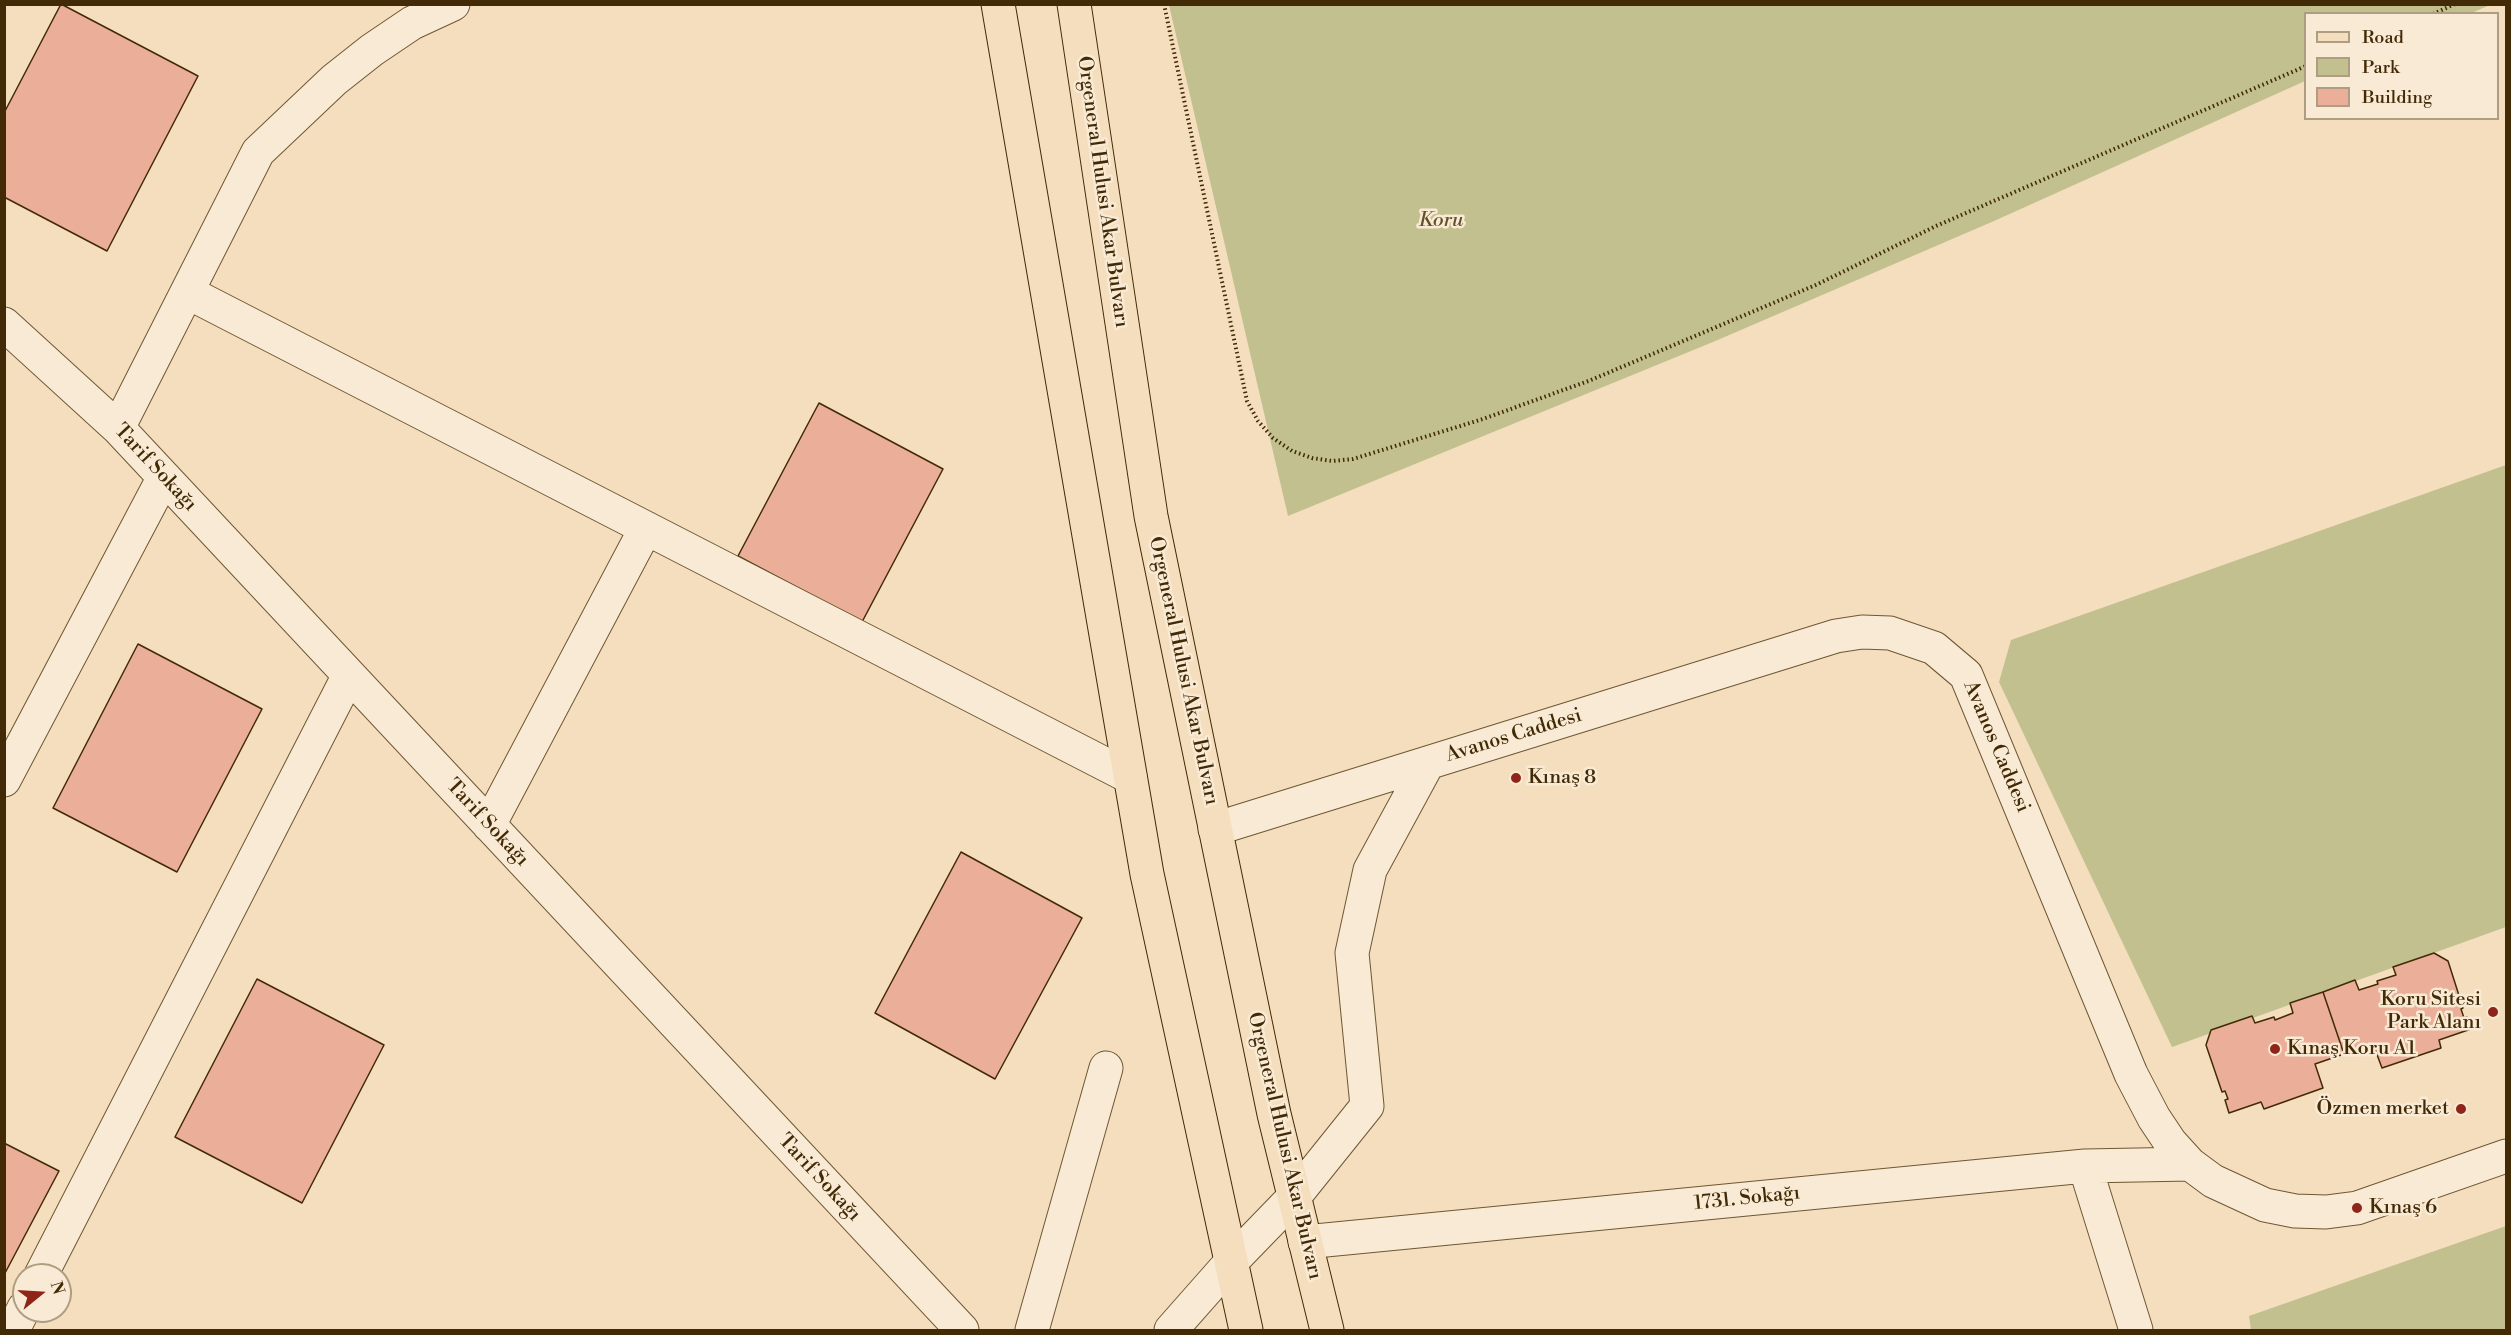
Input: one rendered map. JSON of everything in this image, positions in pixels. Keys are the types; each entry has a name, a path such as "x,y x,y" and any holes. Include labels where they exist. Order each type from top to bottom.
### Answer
{"main road":[{"path":"998,4 1147,874 1246,1330"},
{"name":"Orgeneral Hulusi Akar Bulvarı","path":"1074,4 1151,516 1274,1114 1327,1330"}],"street":[{"path":"118,428 258,152 318,93 372,50 412,23 453,4"},
{"path":"187,292 1130,777"},
{"name":"Tarif Sokağı","path":"4,324 118,428 962,1330"},
{"path":"4,780 164,477"},
{"path":"489,825 646,528"},
{"name":"Avanos Caddesi","path":"1215,829 1836,636 1862,632 1890,633 1934,648 1966,675 2131,1074 2154,1118 2170,1142 2190,1164 2213,1181 2265,1206 2295,1211 2326,1212 2357,1208 2506,1156"},
{"path":"47,1263 349,675"},
{"path":"1172,1330 1231,1262 1294,1197 1367,1106 1352,953 1371,870 1428,763"},
{"path":"1032,1330 1106,1068"},
{"name":"1731. Sokağı","path":"1305,1242 2085,1166 2190,1164"},
{"path":"2085,1166 2136,1330"}],"path":[{"path":"1164,4 1247,401 1258,421 1273,438 1292,451 1312,458 1332,461 1353,459 1483,419 1602,375 1808,288 1936,226 2304,67"},
{"path":"2437,12 2455,4"}],"green space":[{"name":"Koru","path":"1169,4 2490,5 2474,12 2304,12 2304,81 1994,221 1713,342 1288,516"},
{"path":"2506,465 2506,927 2172,1047 1999,682 2011,640"},
{"path":"2506,1226 2506,1330 2251,1330 2249,1316"}],"building":[{"path":"61,4 198,76 107,251 4,197 4,113"},
{"path":"819,403 943,469 862,622 738,556"},
{"path":"138,644 262,709 177,872 53,808"},
{"path":"961,852 1082,918 995,1079 875,1013"},
{"path":"2434,953 2448,961 2464,1018 2467,1017 2471,1029 2439,1040 2441,1048 2382,1068 2373,1044 2344,1054 2323,992 2355,980 2359,990 2378,984 2377,981 2396,975 2393,967"},
{"path":"257,979 384,1045 302,1203 175,1137"},
{"name":"Kınaş Koru A1","path":"2323,992 2344,1054 2315,1064 2323,1088 2264,1109 2261,1102 2229,1113 2225,1100 2228,1099 2225,1091 2222,1092 2206,1045 2211,1030 2252,1016 2255,1023 2274,1017 2275,1020 2293,1013 2290,1003"},
{"path":"4,1143 59,1171 4,1275"}],"place":[{"name":"Kınaş 8","path":"1516,778"},
{"name":"Koru Sitesi Park Alanı","path":"2493,1012"},
{"name":"Kınaş Koru A1","path":"2275,1049"},
{"name":"Özmen merket","path":"2461,1109"},
{"name":"Kınaş 6","path":"2357,1208"}]}
